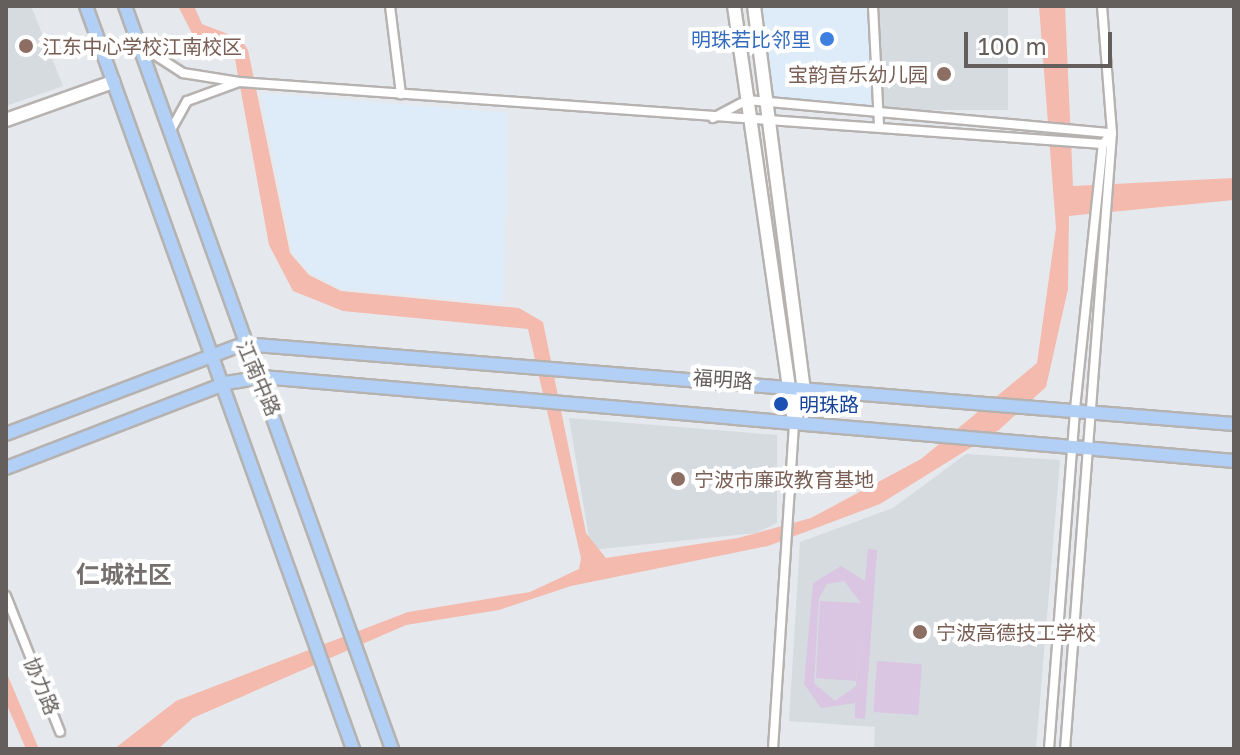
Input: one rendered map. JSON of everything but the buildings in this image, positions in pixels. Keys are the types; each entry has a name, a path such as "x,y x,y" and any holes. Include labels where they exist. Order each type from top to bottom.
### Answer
{"main road":[{"name":"江南中路","path":"86,6 226,383 311,640 353,749"},
{"name":"江南中路","path":"125,6 243,344 262,377 392,749"},
{"path":"734,6 785,383 794,424"},
{"path":"754,6 803,385 794,424"},
{"path":"6,120 113,82"},
{"name":"福明路","path":"6,434 212,350 243,344 785,383 1234,424"},
{"name":"福明路","path":"6,468 226,383 262,377 1072,450 1234,461"}],"street":[{"path":"390,6 401,94"},
{"path":"873,6 879,126"},
{"path":"1065,749 1100,226 1112,133 1102,6"},
{"path":"138,44 183,73 239,82 713,118 1112,133"},
{"path":"169,133 187,101 239,82"},
{"path":"713,118 747,100 1041,131 1103,144"},
{"path":"1104,183 1103,144 1112,133"},
{"path":"1049,749 1075,409 1100,226"},
{"path":"773,749 794,424"},
{"name":"协力路","path":"6,596 60,732"}],"shaded area":[{"name":"江东中心学校江南校区","path":"6,6 31,6 63,86 6,106"},
{"path":"178,6 194,6 202,24 241,39 248,50 290,253 309,275 341,291 519,308 543,322 586,533 606,558 738,538 811,518 921,459 1037,363 1056,228 1039,6 1065,6 1073,186 1234,178 1234,200 1069,216 1068,289 1046,387 999,430 880,504 768,546 571,586 499,610 406,625 193,718 158,749 114,749 176,701 408,612 530,592 579,569 581,558 528,329 343,311 293,291 269,245 235,59 198,45"},
{"path":"757,6 870,6 875,108 771,98"},
{"name":"宝韵音乐幼儿园","path":"876,6 1008,6 1008,110 876,110"},
{"path":"261,93 508,113 503,303 340,289 311,273 293,253"},
{"name":"宁波市廉政教育基地","path":"569,418 777,435 777,523 756,533 591,550"},
{"name":"宁波高德技工学校","path":"966,454 1060,460 1036,749 874,749 875,727 789,721 800,542 893,508"},
{"path":"868,549 877,550 865,719 855,718 855,703 821,708 804,684 813,583 841,566 865,581","holes":["844,581 861,603 820,601 816,678 856,681 861,611 856,686 835,701 814,683 819,598 827,584"]},
{"path":"877,661 922,664 918,715 873,712"},
{"path":"6,672 39,749 26,749 6,703"}],"place":[{"name":"明珠若比邻里","path":"827,39"},
{"name":"江东中心学校江南校区","path":"26,46"},
{"name":"宝韵音乐幼儿园","path":"944,74"},
{"name":"明珠路","path":"781,404"},
{"name":"宁波市廉政教育基地","path":"678,479"},
{"name":"宁波高德技工学校","path":"920,632"}],"district":[{"name":"仁城社区","path":"124,574"}]}
